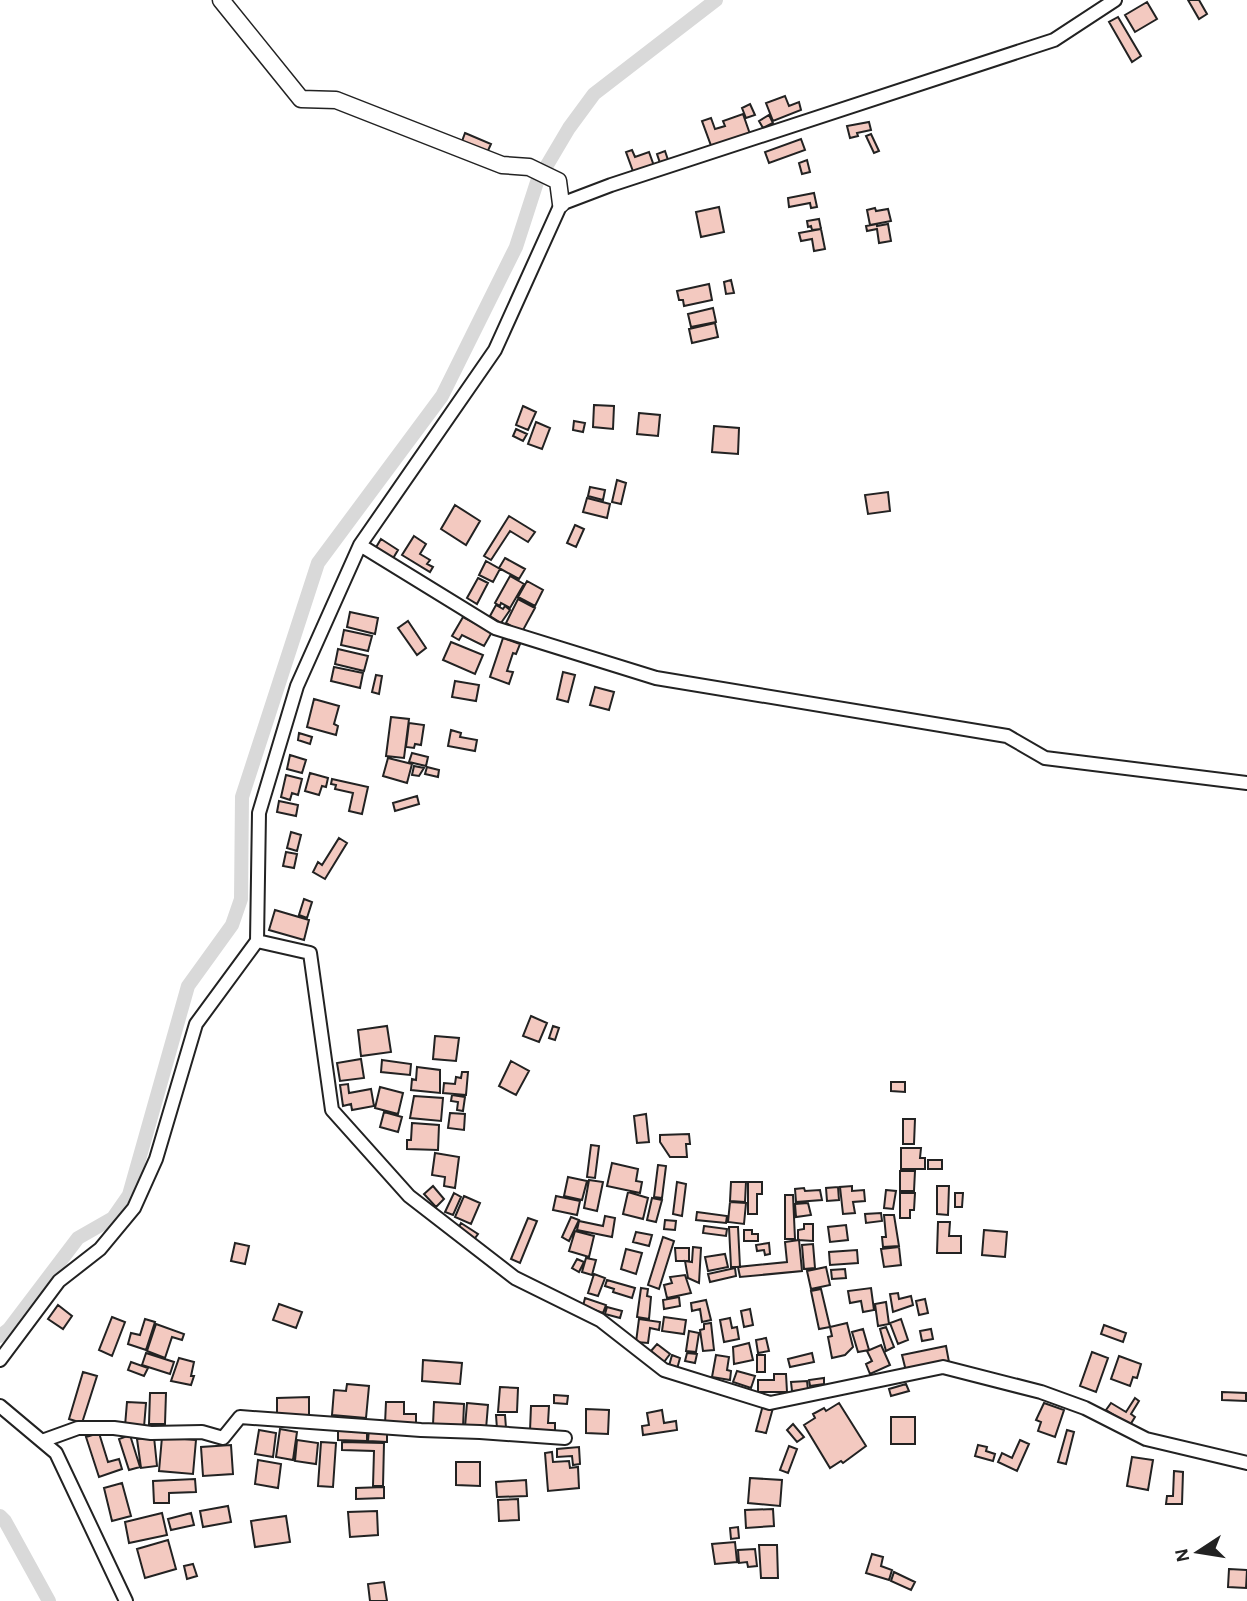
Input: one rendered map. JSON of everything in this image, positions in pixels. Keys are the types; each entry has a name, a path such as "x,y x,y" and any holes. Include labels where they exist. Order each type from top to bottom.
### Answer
{"street":[{"path":"0,1360 59,1280 100,1249 134,1208 156,1159 196,1024 257,941 259,813 296,686 360,545 495,350 561,204 558,181 529,167 502,166 336,100 301,99 221,0"},
{"path":"561,204 623,181 1054,40 1115,0"},
{"path":"360,545 495,628 656,678 1007,736 1045,758 1247,783"},
{"path":"257,941 310,953 332,1110 409,1196 515,1278 600,1320 664,1370 770,1404 943,1367 1041,1392 1085,1408 1146,1439 1247,1463"},
{"path":"0,1406 56,1453 126,1601"},
{"path":"42,1441 78,1428 114,1428 151,1433 202,1432 223,1438 240,1417 565,1438"}],"building":[{"path":"1188,0 1199,0 1207,14 1199,19"},
{"path":"1147,2 1157,19 1135,32 1125,15"},
{"path":"1118,17 1141,56 1132,62 1109,22"},
{"path":"785,96 789,106 799,102 801,110 773,121 766,103"},
{"path":"750,104 755,115 746,118 742,108"},
{"path":"743,114 751,137 713,151 702,121 711,118 715,129 725,126 723,121"},
{"path":"769,115 773,123 763,128 759,121"},
{"path":"869,122 871,130 857,133 858,136 850,138 847,126"},
{"path":"465,133 491,144 486,155 461,144"},
{"path":"871,134 879,151 874,153 866,136"},
{"path":"801,139 805,150 769,163 765,152"},
{"path":"632,150 635,157 649,152 654,166 634,174 626,152"},
{"path":"665,151 669,163 661,166 657,154"},
{"path":"807,160 810,172 802,174 799,163"},
{"path":"814,193 817,207 811,208 810,203 789,207 788,198"},
{"path":"719,207 724,232 701,237 696,212"},
{"path":"875,208 876,211 888,209 891,221 870,225 867,210"},
{"path":"819,219 821,229 812,230 811,226 808,227 807,221"},
{"path":"888,224 891,241 879,243 877,229 867,231 866,226"},
{"path":"821,229 825,249 814,251 812,239 801,241 799,233"},
{"path":"731,280 734,293 726,294 724,282"},
{"path":"709,284 712,300 684,306 683,300 679,300 677,291"},
{"path":"713,308 716,322 691,327 688,314"},
{"path":"715,323 718,337 692,343 689,329"},
{"path":"594,405 614,406 613,429 593,427"},
{"path":"523,406 536,412 528,430 516,425"},
{"path":"639,413 660,415 658,436 637,434"},
{"path":"574,421 585,423 583,432 573,430"},
{"path":"536,422 550,428 542,449 528,444"},
{"path":"714,426 739,428 738,454 712,452"},
{"path":"516,429 527,434 523,441 513,436"},
{"path":"617,480 626,483 621,504 612,502"},
{"path":"590,487 605,490 603,500 588,496"},
{"path":"888,492 890,511 868,514 865,495"},
{"path":"587,498 610,504 607,518 583,512"},
{"path":"455,505 480,521 466,545 441,529"},
{"path":"509,516 535,532 528,542 510,531 491,560 484,556"},
{"path":"575,525 584,529 576,547 567,543"},
{"path":"414,536 426,544 420,554 430,560 427,564 433,567 430,572 402,555"},
{"path":"381,539 398,550 392,560 375,549"},
{"path":"505,558 525,569 519,579 499,568"},
{"path":"486,561 500,569 493,582 479,575"},
{"path":"510,576 524,584 510,608 495,603"},
{"path":"478,578 488,583 477,604 467,598"},
{"path":"527,581 543,590 535,606 518,597"},
{"path":"518,599 535,608 522,632 506,623"},
{"path":"496,605 510,610 501,623 490,616"},
{"path":"350,612 378,618 375,634 347,627"},
{"path":"463,617 492,632 484,646 462,635 459,640 452,636"},
{"path":"408,621 426,648 417,655 398,628"},
{"path":"344,630 372,636 368,651 341,645"},
{"path":"503,638 520,644 516,654 513,653 507,671 513,672 509,684 490,677"},
{"path":"451,642 483,655 475,674 443,660"},
{"path":"338,649 368,656 364,671 335,664"},
{"path":"334,667 363,673 360,688 331,681"},
{"path":"563,672 575,675 568,702 557,699"},
{"path":"376,675 382,676 379,694 372,692"},
{"path":"455,681 479,685 476,701 452,697"},
{"path":"595,687 614,692 609,710 590,705"},
{"path":"314,699 339,706 334,724 338,726 336,735 307,727"},
{"path":"391,717 409,719 404,758 386,756"},
{"path":"409,723 424,725 421,745 415,744 414,748 406,747"},
{"path":"451,730 461,733 460,737 477,740 475,751 448,746"},
{"path":"299,733 312,737 310,744 298,740"},
{"path":"412,753 428,757 426,766 409,762"},
{"path":"290,755 306,760 302,773 287,769"},
{"path":"388,758 412,764 407,783 383,776"},
{"path":"414,766 424,768 419,776 412,775"},
{"path":"427,767 439,770 438,777 425,774"},
{"path":"310,773 328,778 326,787 322,786 319,795 305,791"},
{"path":"286,775 302,779 298,795 292,793 290,800 281,797"},
{"path":"332,779 368,787 362,814 349,811 353,793 335,789 336,785 331,784"},
{"path":"417,796 419,804 395,811 393,803"},
{"path":"279,801 298,805 296,816 277,812"},
{"path":"291,832 301,835 297,851 287,848"},
{"path":"339,838 347,843 325,879 313,872 318,862 322,865"},
{"path":"286,852 297,854 294,868 283,866"},
{"path":"304,899 312,902 307,918 299,915"},
{"path":"275,910 309,920 304,940 269,930"},
{"path":"531,1016 547,1023 539,1042 523,1036"},
{"path":"387,1026 391,1052 361,1056 358,1030"},
{"path":"553,1026 559,1028 555,1040 549,1038"},
{"path":"435,1036 459,1038 456,1061 433,1059"},
{"path":"361,1059 364,1078 340,1081 337,1063"},
{"path":"382,1060 411,1064 410,1075 381,1072"},
{"path":"511,1061 529,1071 516,1095 499,1086"},
{"path":"417,1067 440,1070 440,1093 411,1090 412,1079 416,1080"},
{"path":"462,1072 468,1072 466,1095 443,1093 444,1083 455,1084 456,1077 461,1078"},
{"path":"891,1082 905,1082 905,1092 891,1091"},
{"path":"348,1084 349,1093 371,1089 374,1106 352,1110 351,1104 343,1106 340,1085"},
{"path":"380,1087 403,1093 398,1114 375,1108"},
{"path":"452,1095 465,1097 463,1111 457,1110 458,1102 451,1101"},
{"path":"414,1096 443,1098 441,1121 410,1118"},
{"path":"384,1112 402,1117 398,1132 380,1127"},
{"path":"450,1113 465,1114 464,1130 448,1128"},
{"path":"646,1114 649,1142 637,1143 634,1116"},
{"path":"903,1119 915,1119 914,1144 903,1144"},
{"path":"412,1123 439,1125 438,1150 407,1149 407,1140 411,1140"},
{"path":"689,1134 690,1144 686,1144 687,1157 670,1157 660,1142 660,1135"},
{"path":"591,1145 599,1146 595,1178 587,1177"},
{"path":"901,1148 921,1148 920,1158 925,1158 925,1169 901,1169"},
{"path":"435,1153 459,1157 455,1188 444,1186 445,1177 432,1175"},
{"path":"928,1160 942,1160 942,1169 928,1169"},
{"path":"612,1163 638,1169 636,1181 642,1182 640,1193 607,1186"},
{"path":"658,1165 666,1166 662,1198 654,1197"},
{"path":"900,1171 915,1171 914,1191 900,1191"},
{"path":"568,1177 587,1181 582,1200 564,1196"},
{"path":"589,1180 603,1182 597,1211 584,1208"},
{"path":"677,1182 686,1184 682,1216 673,1214"},
{"path":"731,1182 746,1182 745,1202 730,1201"},
{"path":"748,1182 762,1182 762,1194 757,1194 757,1214 748,1214"},
{"path":"433,1186 444,1199 436,1207 424,1194"},
{"path":"852,1186 852,1191 864,1190 865,1201 853,1202 855,1213 843,1214 840,1187"},
{"path":"937,1186 949,1186 948,1215 937,1214"},
{"path":"838,1187 839,1200 827,1201 826,1188"},
{"path":"804,1188 805,1191 820,1190 822,1200 796,1202 795,1189"},
{"path":"886,1190 896,1191 893,1209 884,1208"},
{"path":"628,1192 648,1198 643,1219 623,1214"},
{"path":"454,1193 461,1197 453,1215 445,1212"},
{"path":"900,1193 915,1193 914,1210 910,1210 910,1218 900,1218"},
{"path":"955,1193 963,1193 962,1207 955,1207"},
{"path":"785,1195 793,1195 795,1239 785,1239"},
{"path":"464,1196 480,1203 471,1224 455,1217"},
{"path":"556,1196 580,1201 577,1215 553,1210"},
{"path":"652,1198 662,1200 656,1222 647,1220"},
{"path":"730,1202 746,1203 744,1224 728,1222"},
{"path":"808,1203 811,1215 796,1217 795,1204"},
{"path":"697,1212 727,1216 726,1223 696,1220"},
{"path":"881,1213 882,1221 866,1223 865,1214"},
{"path":"884,1215 894,1215 899,1246 883,1247 882,1237 886,1237"},
{"path":"605,1216 615,1218 612,1237 577,1230 579,1221 603,1226"},
{"path":"571,1217 579,1220 569,1241 562,1237"},
{"path":"528,1218 537,1221 520,1263 511,1259"},
{"path":"665,1220 676,1221 675,1230 664,1229"},
{"path":"938,1222 950,1222 949,1236 961,1236 961,1253 937,1253"},
{"path":"461,1223 478,1234 473,1241 457,1231"},
{"path":"804,1224 813,1224 813,1241 798,1240 798,1230 804,1229"},
{"path":"846,1225 848,1240 830,1242 828,1227"},
{"path":"704,1226 727,1229 726,1236 703,1233"},
{"path":"729,1227 738,1227 740,1267 731,1267"},
{"path":"744,1230 752,1230 752,1234 758,1234 758,1241 744,1241"},
{"path":"984,1230 1007,1232 1005,1257 982,1255"},
{"path":"575,1231 594,1236 589,1257 569,1251"},
{"path":"636,1232 652,1235 649,1246 633,1242"},
{"path":"663,1237 674,1241 659,1289 648,1285"},
{"path":"799,1240 802,1271 740,1277 738,1267 787,1262 785,1242"},
{"path":"235,1243 249,1246 245,1264 231,1261"},
{"path":"769,1243 770,1254 765,1255 764,1250 757,1251 756,1245"},
{"path":"813,1244 815,1268 804,1269 802,1245"},
{"path":"693,1247 701,1248 699,1283 688,1278 685,1261 692,1262"},
{"path":"899,1247 901,1265 884,1267 881,1249"},
{"path":"675,1248 689,1248 689,1261 676,1261"},
{"path":"626,1249 642,1253 636,1274 621,1269"},
{"path":"857,1250 858,1263 830,1265 829,1252"},
{"path":"725,1254 728,1267 708,1271 705,1257"},
{"path":"586,1258 596,1260 592,1275 582,1272"},
{"path":"577,1259 584,1262 579,1272 572,1268"},
{"path":"826,1267 830,1285 811,1289 807,1271"},
{"path":"735,1268 736,1276 710,1282 708,1274"},
{"path":"845,1269 846,1278 832,1279 831,1270"},
{"path":"594,1274 605,1278 598,1296 588,1293"},
{"path":"685,1275 691,1293 667,1298 664,1285 672,1283 670,1277"},
{"path":"607,1280 635,1288 632,1298 613,1292 614,1289 605,1286"},
{"path":"641,1288 648,1289 647,1296 651,1297 649,1319 637,1317"},
{"path":"871,1288 874,1310 863,1312 861,1301 850,1303 848,1291"},
{"path":"821,1289 830,1327 819,1329 811,1291"},
{"path":"898,1293 899,1299 911,1296 913,1305 893,1312 890,1294"},
{"path":"679,1297 680,1306 664,1309 663,1300"},
{"path":"585,1298 606,1305 603,1313 583,1306"},
{"path":"925,1299 928,1313 919,1315 916,1301"},
{"path":"706,1300 711,1320 702,1322 700,1309 692,1311 691,1303"},
{"path":"886,1302 889,1324 878,1326 875,1304"},
{"path":"279,1304 302,1312 296,1328 273,1320"},
{"path":"58,1305 72,1316 63,1329 48,1319"},
{"path":"607,1307 622,1311 620,1318 605,1314"},
{"path":"750,1309 753,1325 744,1327 741,1311"},
{"path":"112,1317 125,1322 112,1356 99,1350"},
{"path":"664,1317 686,1320 684,1334 662,1331"},
{"path":"730,1318 732,1328 737,1327 739,1339 724,1342 720,1320"},
{"path":"145,1319 155,1322 146,1350 128,1344 131,1333 140,1335"},
{"path":"639,1319 660,1322 659,1330 650,1328 648,1343 636,1342"},
{"path":"901,1319 908,1340 898,1344 890,1323"},
{"path":"711,1323 714,1350 703,1351 700,1330 704,1329 704,1324"},
{"path":"847,1323 853,1347 845,1355 832,1358 828,1337 832,1336 830,1327"},
{"path":"156,1324 184,1334 182,1340 172,1337 165,1358 147,1351"},
{"path":"1104,1325 1126,1333 1123,1342 1101,1334"},
{"path":"886,1327 894,1347 886,1351 880,1329"},
{"path":"863,1329 869,1350 858,1352 852,1332"},
{"path":"931,1329 933,1339 922,1341 920,1331"},
{"path":"689,1331 699,1333 696,1352 686,1351"},
{"path":"766,1338 769,1351 758,1353 756,1340"},
{"path":"749,1343 753,1360 734,1364 733,1347"},
{"path":"657,1344 670,1354 664,1362 651,1351"},
{"path":"881,1345 890,1365 870,1374 866,1364 872,1361 867,1351"},
{"path":"946,1346 949,1362 906,1371 902,1355"},
{"path":"1092,1352 1108,1358 1096,1392 1080,1386"},
{"path":"146,1353 174,1362 170,1374 142,1365"},
{"path":"687,1353 697,1354 695,1363 685,1361"},
{"path":"812,1353 814,1362 790,1367 788,1359"},
{"path":"672,1355 680,1358 677,1369 669,1366"},
{"path":"716,1355 729,1357 727,1370 731,1371 730,1380 712,1377"},
{"path":"757,1355 765,1355 765,1372 757,1372"},
{"path":"1119,1356 1141,1364 1137,1378 1133,1377 1130,1386 1111,1379"},
{"path":"179,1358 194,1362 191,1385 171,1381"},
{"path":"423,1360 462,1363 460,1384 422,1381"},
{"path":"131,1362 148,1368 144,1376 128,1370"},
{"path":"737,1371 755,1376 751,1388 733,1382"},
{"path":"83,1372 97,1376 82,1423 69,1419"},
{"path":"774,1374 786,1374 787,1392 758,1392 758,1380 774,1380"},
{"path":"824,1378 824,1384 810,1386 809,1380"},
{"path":"807,1381 808,1390 792,1391 791,1382"},
{"path":"347,1384 369,1386 366,1418 332,1415 334,1390 346,1391"},
{"path":"906,1384 909,1391 891,1396 889,1389"},
{"path":"500,1387 518,1388 517,1412 498,1412"},
{"path":"1222,1392 1246,1393 1246,1401 1222,1400"},
{"path":"150,1393 166,1393 165,1424 149,1424"},
{"path":"554,1395 568,1396 567,1404 554,1403"},
{"path":"309,1397 309,1416 277,1416 277,1398"},
{"path":"1135,1398 1139,1401 1131,1414 1135,1417 1130,1425 1106,1410 1111,1403 1126,1412"},
{"path":"127,1402 146,1403 144,1427 125,1426"},
{"path":"386,1402 404,1402 404,1414 416,1414 416,1425 385,1424"},
{"path":"434,1402 464,1404 463,1427 433,1425"},
{"path":"467,1403 488,1405 486,1429 465,1427"},
{"path":"839,1403 866,1446 843,1463 841,1461 830,1468 804,1425 815,1418 813,1414 824,1408 826,1411"},
{"path":"1044,1403 1064,1410 1055,1437 1038,1431 1041,1422 1036,1420"},
{"path":"763,1405 773,1408 766,1433 756,1431"},
{"path":"531,1406 549,1406 548,1423 555,1423 555,1432 530,1431"},
{"path":"586,1409 609,1410 608,1434 586,1433"},
{"path":"662,1410 664,1423 676,1421 677,1430 643,1435 642,1426 649,1425 647,1413"},
{"path":"496,1415 505,1415 506,1428 497,1429"},
{"path":"891,1417 915,1417 915,1444 891,1444"},
{"path":"793,1424 804,1437 797,1442 787,1430"},
{"path":"338,1428 367,1428 367,1441 338,1440"},
{"path":"280,1429 297,1432 293,1460 276,1457"},
{"path":"369,1429 387,1430 387,1442 368,1441"},
{"path":"259,1430 276,1433 273,1457 255,1454"},
{"path":"1067,1430 1074,1432 1066,1464 1058,1462"},
{"path":"99,1433 108,1462 119,1459 122,1469 99,1477 86,1437"},
{"path":"130,1435 140,1467 129,1470 119,1439"},
{"path":"154,1437 157,1466 141,1468 137,1439"},
{"path":"162,1437 196,1440 193,1474 159,1471"},
{"path":"297,1440 318,1443 316,1464 295,1461"},
{"path":"1020,1440 1029,1444 1017,1471 998,1462 1002,1453 1012,1458"},
{"path":"321,1442 336,1443 333,1487 318,1486"},
{"path":"342,1442 384,1443 383,1486 373,1486 374,1451 342,1450"},
{"path":"231,1445 233,1474 203,1476 201,1447"},
{"path":"978,1445 987,1447 986,1451 995,1454 993,1461 975,1456"},
{"path":"789,1446 797,1449 788,1473 780,1470"},
{"path":"579,1447 580,1464 573,1465 572,1456 557,1457 557,1449"},
{"path":"552,1452 553,1462 569,1461 570,1468 578,1467 579,1488 548,1491 545,1453"},
{"path":"1132,1457 1153,1460 1148,1490 1127,1486"},
{"path":"258,1460 281,1464 278,1488 255,1484"},
{"path":"456,1462 480,1462 480,1486 456,1485"},
{"path":"1174,1471 1183,1472 1182,1504 1166,1504 1167,1496 1173,1496"},
{"path":"750,1478 782,1480 780,1506 748,1503"},
{"path":"195,1479 196,1492 169,1493 169,1503 154,1503 153,1481"},
{"path":"526,1480 527,1496 497,1497 496,1482"},
{"path":"122,1483 131,1516 112,1521 104,1488"},
{"path":"384,1487 384,1498 356,1499 356,1488"},
{"path":"518,1499 519,1520 499,1521 498,1500"},
{"path":"228,1506 231,1522 203,1527 200,1511"},
{"path":"773,1509 774,1526 746,1528 745,1510"},
{"path":"377,1511 378,1535 350,1537 348,1512"},
{"path":"162,1513 167,1535 129,1543 125,1522"},
{"path":"191,1513 194,1525 171,1530 168,1519"},
{"path":"286,1516 290,1542 255,1547 251,1521"},
{"path":"738,1527 739,1538 731,1539 730,1528"},
{"path":"168,1540 176,1569 145,1578 137,1549"},
{"path":"735,1542 737,1562 715,1564 712,1544"},
{"path":"759,1545 777,1545 778,1578 761,1578"},
{"path":"755,1549 757,1566 748,1567 747,1562 739,1563 738,1550"},
{"path":"872,1554 883,1557 881,1566 892,1570 889,1580 866,1573"},
{"path":"193,1564 197,1576 187,1579 184,1566"},
{"path":"1229,1569 1247,1570 1246,1588 1228,1587"},
{"path":"894,1572 915,1582 911,1590 891,1581"},
{"path":"384,1582 387,1601 370,1601 368,1584"}],"waterway":[{"path":"0,1336 9,1329 78,1238 113,1218 129,1195 188,986 232,925 241,899 242,797 318,563 442,396 516,247 537,182 569,128 594,94 716,0"},
{"path":"0,1516 49,1601"}]}
